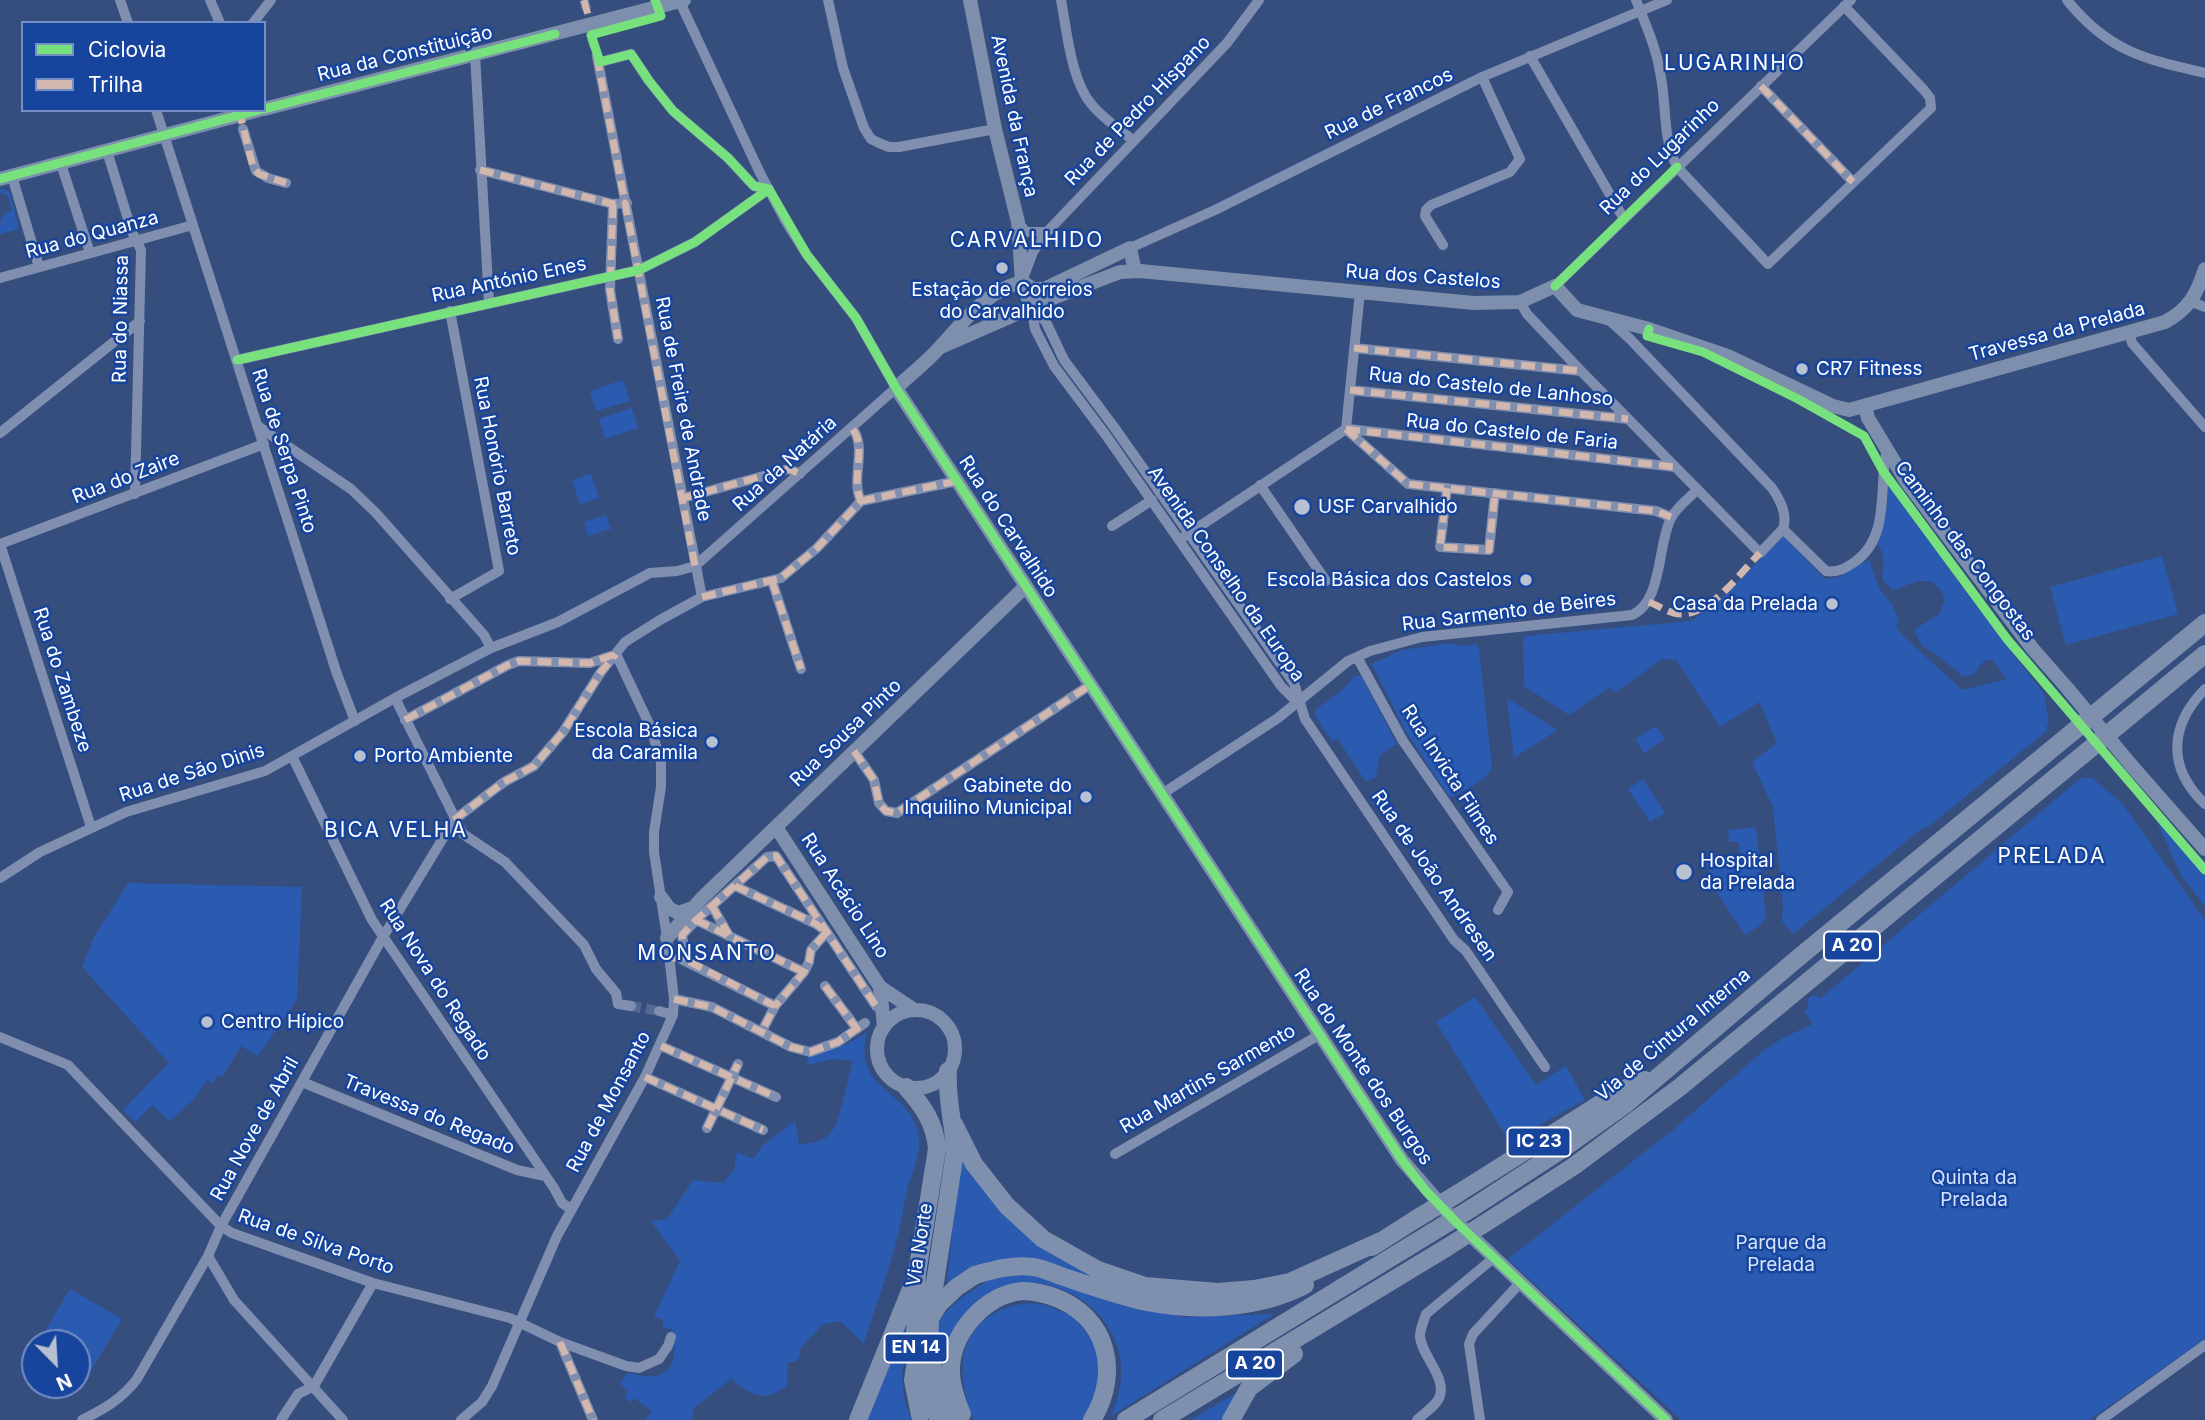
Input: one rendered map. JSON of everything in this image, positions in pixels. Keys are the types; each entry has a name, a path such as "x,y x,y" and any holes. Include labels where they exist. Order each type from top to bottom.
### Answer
{"highway":[{"name":"Via de Cintura Interna","path":"1126,1420 1472,1208 1596,1126 1669,1069 1798,958 2205,623"},
{"name":"A 20","path":"1162,1420 1446,1248 1574,1166 1637,1121 2205,654"},
{"name":"IC 23","path":"1381,1241 1622,1090 1669,1069"},
{"name":"Via Norte","path":"948,1071 947,1087 954,1125 955,1152 930,1315 929,1352 936,1380 956,1420"},
{"name":"Via Norte","path":"906,1087 929,1115 936,1132 937,1149 917,1273 915,1337 920,1375 939,1420"},
{"path":"954,1125 974,1164 1007,1206 1043,1239 1098,1270 1145,1286 1219,1292 1254,1289 1290,1282 1381,1241"},
{"path":"921,1417 913,1380 921,1333 939,1304 957,1287 975,1276 998,1269 1033,1267 1147,1302 1195,1307 1230,1306 1283,1296 1338,1268 1381,1241"},
{"path":"858,1420 917,1273"},
{"path":"964,1420 955,1397 951,1367 958,1340 974,1316 995,1300 1023,1291 1049,1295 1071,1304 1096,1329 1106,1352 1107,1383 1102,1404 1092,1420"},
{"path":"1231,1420 1249,1388 1281,1362 1340,1324 1349,1308"}],"main road":[{"name":"Rua da Constituição","path":"266,109 681,0"},
{"name":"Avenida da França","path":"970,0 995,129 1018,222 1022,282 1031,307"},
{"name":"Rua da Constituição","path":"6,177 254,112"},
{"path":"896,388 994,293 1022,282 1033,289 1044,289 1130,248 1135,271"},
{"path":"1116,255 1120,264 1119,272"},
{"name":"Travessa da Prelada","path":"1865,406 2165,322 2199,305 2205,269"},
{"name":"Rua dos Castelos","path":"940,348 1031,307 1119,272 1135,271 1474,303 1520,302"},
{"path":"1555,286 1577,310 1659,332 1728,356 1841,408 1849,410 1865,406 1868,418 1906,481 2032,648 2205,849"},
{"name":"Rua do Lugarinho","path":"1520,302 1555,286"},
{"name":"Rua do Carvalhido","path":"896,388 1090,685"},
{"name":"Rua Sousa Pinto","path":"667,938 695,913 776,827 1026,587"},
{"name":"Rua do Monte dos Burgos","path":"1090,685 1413,1175 1456,1222 1666,1420"},
{"name":"Rua Acácio Lino","path":"776,827 880,987 884,1027"},
{"path":"661,897 669,908 678,913 695,913"},
{"name":"Rua Acácio Lino","path":"880,987 914,1009"},
{"path":"914,1009 935,1015 945,1023 952,1034 955,1047 954,1059 948,1071 929,1086 918,1088 895,1082 879,1062 877,1050 878,1038 884,1027 900,1013 914,1009"}],"street":[{"path":"120,0 127,21"},
{"path":"210,0 219,21"},
{"path":"255,21 271,0"},
{"path":"681,0 769,189 807,255 856,318 896,388"},
{"path":"828,0 843,68 864,128 871,139 889,147 900,147 995,129"},
{"path":"1061,0 1072,56 1091,104 1134,142"},
{"name":"Rua de Pedro Hispano","path":"1022,282 1033,252 1047,232 1227,43 1259,0"},
{"name":"Rua de Francos","path":"1130,248 1215,210 1482,77 1638,5 1667,0"},
{"path":"2067,0 2090,26 2112,42 2148,60 2205,73"},
{"path":"1638,5 1658,62 1665,100 1667,144 1677,167 1768,264 1931,108 1932,103 1924,90 1847,3"},
{"name":"Rua do Lugarinho","path":"1555,286 1847,3"},
{"path":"475,54 489,303"},
{"name":"Rua de Freire de Andrade","path":"702,597 598,59 631,54 673,111 728,158 754,186 769,189"},
{"path":"1530,56 1624,219"},
{"path":"1443,246 1425,216 1426,210 1431,205 1510,172 1520,159 1482,77"},
{"path":"1762,86 1853,182"},
{"name":"Rua de Serpa Pinto","path":"157,112 337,674 355,721"},
{"path":"243,129 256,171 286,183"},
{"name":"Rua do Niassa","path":"107,151 132,232 141,250 135,494"},
{"path":"61,164 90,253"},
{"path":"481,170 613,204 627,203"},
{"path":"6,177 39,267"},
{"name":"Rua António Enes","path":"237,360 639,270 695,242 769,189"},
{"path":"613,204 609,276 618,339"},
{"path":"1018,222 1022,229 1030,234 1047,232"},
{"name":"Rua do Quanza","path":"0,278 193,225"},
{"path":"1346,429 1360,292"},
{"name":"Rua dos Castelos","path":"1520,302 1527,314 1760,553 1783,529"},
{"name":"Avenida Conselho da Europa","path":"1031,307 1035,330 1054,366 1152,500 1185,537"},
{"name":"Avenida Conselho da Europa","path":"1031,307 1046,322 1064,360 1185,537 1294,683 1298,703"},
{"name":"Rua Honório Barreto","path":"450,311 499,571 450,599"},
{"path":"1607,318 1772,488 1784,511 1783,529 1826,572 1838,571 1860,558 1868,548 1880,519 1887,449"},
{"path":"0,433 140,321"},
{"path":"2129,333 2132,343 2205,427"},
{"path":"1354,348 1581,370"},
{"name":"Rua da Natária","path":"695,566 896,388"},
{"name":"Rua do Castelo de Lanhoso","path":"1350,390 1628,419"},
{"path":"259,427 351,489 484,635 491,648"},
{"path":"852,428 858,439 857,488 861,501 957,481"},
{"path":"1185,537 1346,429"},
{"path":"1346,429 1408,484 1656,510 1671,517"},
{"name":"Rua do Castelo de Faria","path":"1346,429 1675,467"},
{"name":"Rua do Zaire","path":"0,544 264,444"},
{"path":"682,498 789,468 800,474"},
{"path":"1260,485 1326,581"},
{"path":"1447,488 1440,547 1489,551 1495,493"},
{"name":"Rua Sarmento de Beires","path":"1163,794 1298,703 1357,657 1370,651 1422,637 1632,615 1642,610 1649,602 1671,517 1697,490"},
{"path":"1112,526 1152,500"},
{"name":"Rua Nove de Abril","path":"82,1420 111,1405 127,1393 137,1379 208,1256 221,1226 383,937 454,820 504,782 534,766 557,740 601,671 625,642 702,597 772,581 789,572 817,548 861,501"},
{"name":"Rua do Zambeze","path":"0,544 91,827"},
{"name":"Rua de São Dinis","path":"0,878 40,852 127,812 265,771 394,698 491,648 558,622 650,573 677,571 695,566"},
{"path":"772,581 801,669"},
{"path":"405,720 508,664 519,661 590,663 616,654"},
{"name":"Rua de Monsanto","path":"461,1420 482,1402 492,1386 571,1209 645,1077 673,1015 674,999 667,938 654,852 654,832 662,787 661,763 652,728 616,654"},
{"name":"Rua Invicta Filmes","path":"1357,657 1403,741 1507,892 1498,910"},
{"path":"854,751 874,780 878,803 886,811 897,813 1090,685"},
{"path":"2205,690 2190,706 2180,727 2177,752 2181,772 2205,804"},
{"path":"394,698 463,834 505,862 584,945 596,969 617,993 618,1004 631,1006"},
{"name":"Rua de João Andresen","path":"1298,703 1314,733 1454,940 1466,951 1545,1067"},
{"name":"Rua Nova do Regado","path":"292,756 372,920 562,1203 571,1209"},
{"path":"686,960 682,935 695,913 712,906 767,857 776,856 876,1006"},
{"path":"735,886 816,924 827,932"},
{"path":"712,906 729,935"},
{"path":"695,913 729,935 804,972"},
{"path":"762,1031 775,1006 804,972 811,950 827,932"},
{"path":"669,957 686,960 775,1006"},
{"path":"674,999 712,1007 791,1046 810,1052 838,1042 861,1026 825,986"},
{"path":"659,1012 673,1015"},
{"name":"Rua Martins Sarmento","path":"1115,1154 1319,1035"},
{"name":"Rua de Silva Porto","path":"0,1037 68,1065 221,1226 232,1233 373,1283 519,1321 560,1342 626,1366 639,1368 659,1359 671,1337"},
{"path":"660,1046 776,1097"},
{"path":"707,1128 738,1064"},
{"path":"645,1077 763,1130"},
{"name":"Travessa do Regado","path":"302,1082 517,1170 545,1176"},
{"path":"208,1256 234,1300 343,1420"},
{"path":"1417,1420 1437,1401 1441,1392 1440,1382 1420,1340 1426,1314 1495,1257"},
{"path":"1480,1420 1469,1344 1473,1334 1521,1282"},
{"path":"281,1420 299,1394 314,1386 373,1283"},
{"path":"560,1342 593,1420"},
{"path":"2104,1419 2205,1345"}],"green space":[{"path":"4,189 10,193 19,229 0,234 2,219 12,210 8,196 0,193 0,190"},
{"path":"623,380 630,401 596,411 590,391"},
{"path":"632,408 638,428 605,439 599,419"},
{"path":"591,474 599,498 580,504 572,480"},
{"path":"1888,482 1968,595 2044,694 2048,730 1793,934 1782,921 1783,906 1773,807 1752,762 1777,743 1759,702 1720,727 1676,660 1662,659 1615,693 1610,687 1569,715 1524,686 1523,640 1525,636 1692,621 1727,593 1783,536 1825,579 1840,577 1869,560 1880,590 1891,603 1899,621 1896,627 1962,690 2007,679 1993,660 1983,662 1972,675 1963,676 1922,646 1914,630 1939,614 1945,601 1942,591 1931,581 1918,581 1893,590 1883,581 1883,558 1876,542 1886,513"},
{"path":"606,515 611,529 588,536 584,522"},
{"path":"2162,556 2178,614 2066,645 2050,587"},
{"path":"1452,643 1461,646 1476,644 1479,649 1492,768 1479,782 1450,798 1405,730 1372,664 1402,650"},
{"path":"1355,676 1361,676 1397,744 1380,755 1376,777 1366,782 1337,738 1332,741 1315,715 1315,710 1342,690"},
{"path":"1507,698 1557,730 1514,758"},
{"path":"1656,726 1665,739 1644,753 1635,739"},
{"name":"Quinta da Prelada","path":"2081,778 2092,778 2122,803 2205,920 2205,1339 2089,1420 1681,1420 1508,1259 1674,1129 1763,1051 1813,1024 1804,1012 1809,1007 1807,1000 1814,995 1821,998"},
{"path":"1643,779 1665,813 1650,822 1628,789"},
{"path":"2156,819 2205,870 2205,906 2181,876"},
{"path":"1756,827 1766,918 1745,935 1707,878 1706,874 1710,871 1704,862 1740,858 1739,842 1729,842 1728,830"},
{"name":"Centro Hípico","path":"128,883 302,887 297,999 258,1056 241,1046 223,1076 218,1075 212,1083 207,1080 194,1099 170,1121 152,1105 135,1122 123,1110 169,1063 82,967 94,937"},
{"path":"1475,997 1536,1085 1566,1066 1585,1100 1513,1139 1506,1136 1436,1022"},
{"path":"867,1032 864,1052 867,1067 874,1079 905,1108 914,1121 919,1144 895,1247 864,1344 840,1321 823,1324 800,1349 800,1356 795,1362 788,1362 787,1385 779,1391 765,1396 758,1395 731,1379 694,1408 692,1420 645,1420 652,1411 634,1398 631,1402 624,1398 628,1391 620,1384 627,1373 655,1376 668,1370 671,1364 674,1343 671,1329 663,1327 663,1320 654,1316 680,1261 651,1221 667,1219 693,1180 723,1183 734,1170 737,1152 753,1159 763,1145 795,1121 799,1144 814,1142 827,1136 837,1122 853,1061 833,1059 807,1065 808,1056 847,1044"},
{"path":"960,1148 975,1173 1106,1281 1038,1260 966,1271 947,1284"},
{"path":"1013,1275 1034,1275 1182,1317 1274,1314 1111,1416 1122,1375 1115,1339 1095,1310 1066,1291 1032,1283 998,1289 968,1310 946,1349 940,1351 938,1323 947,1311 987,1281"},
{"path":"70,1289 122,1319 91,1371 91,1329 46,1329"},
{"path":"1029,1303 1045,1305 1074,1317 1096,1346 1101,1379 1084,1420 974,1420 963,1380 967,1344 976,1329 988,1317 1006,1308"},
{"path":"908,1310 909,1332 902,1374 904,1398 911,1420 865,1420"},
{"path":"1239,1391 1226,1420 1191,1420"}],"tunnel":[{"path":"584,0 588,15"},
{"path":"592,38 597,56"},
{"path":"631,1006 659,1011"}],"marked path":[{"path":"584,0 588,15"},
{"path":"597,57 695,566"},
{"path":"1761,86 1853,182"},
{"path":"239,112 253,167 259,174 286,183"},
{"path":"480,170 613,204 627,203"},
{"path":"613,204 610,290 618,339"},
{"path":"1354,348 1581,371"},
{"path":"1350,390 1628,419"},
{"path":"702,597 781,578 817,548 861,501 857,483 859,444 852,428"},
{"path":"1346,429 1408,484 1656,511 1671,517"},
{"path":"1346,429 1675,467"},
{"path":"683,498 789,469 800,474"},
{"path":"861,501 957,481"},
{"path":"1447,488 1440,547 1489,550 1495,493"},
{"path":"1649,602 1674,613 1686,614 1698,610 1722,594 1760,553"},
{"path":"772,581 801,669"},
{"path":"454,820 504,782 534,766 563,732 601,672 616,654"},
{"path":"405,720 519,661 590,663 613,655"},
{"path":"854,751 874,780 879,803 886,811 897,813 1090,685"},
{"path":"686,960 682,935 767,857 776,856 876,1006"},
{"path":"735,886 816,924 827,932 811,950 804,972 775,1006"},
{"path":"712,906 729,935"},
{"path":"696,920 804,972"},
{"path":"669,957 686,960 775,1006 762,1031"},
{"path":"825,986 857,1029"},
{"path":"674,999 712,1007 791,1047 810,1052 838,1042 865,1023"},
{"path":"661,1046 776,1097"},
{"path":"707,1128 738,1064"},
{"path":"645,1077 763,1130"},
{"path":"560,1342 593,1420"}],"cycle path":[{"path":"655,0 661,16 591,35 600,62 631,54 673,111 728,158 754,186 769,189"},
{"path":"266,108 555,34"},
{"path":"0,179 251,112"},
{"path":"1555,286 1677,167"},
{"path":"769,189 807,255 856,318 896,388 1402,1160 1425,1190 1456,1222 1666,1420"},
{"path":"237,360 639,270 695,242 769,189"},
{"name":"Caminho das Congostas","path":"1649,329 1647,336 1703,352 1798,399 1864,436 1883,471 2007,639 2205,870"}],"place":[{"name":"Estação de Correios do Carvalhido","path":"1002,268"},
{"name":"CR7 Fitness","path":"1802,369"},
{"name":"USF Carvalhido","path":"1302,507"},
{"name":"Escola Básica dos Castelos","path":"1526,580"},
{"name":"Casa da Prelada","path":"1832,604"},
{"name":"Escola Básica da Caramila","path":"712,742"},
{"name":"Porto Ambiente","path":"360,756"},
{"name":"Gabinete do Inquilino Municipal","path":"1086,797"},
{"name":"Hospital da Prelada","path":"1684,872"},
{"name":"Centro Hípico","path":"207,1022"}],"district":[{"name":"LUGARINHO","path":"1735,64"},
{"name":"CARVALHIDO","path":"1027,241"},
{"name":"BICA VELHA","path":"396,831"},
{"name":"PRELADA","path":"2052,857"},
{"name":"MONSANTO","path":"707,954"}],"park label":[{"name":"Parque da Prelada","path":"1781,1254"}]}
